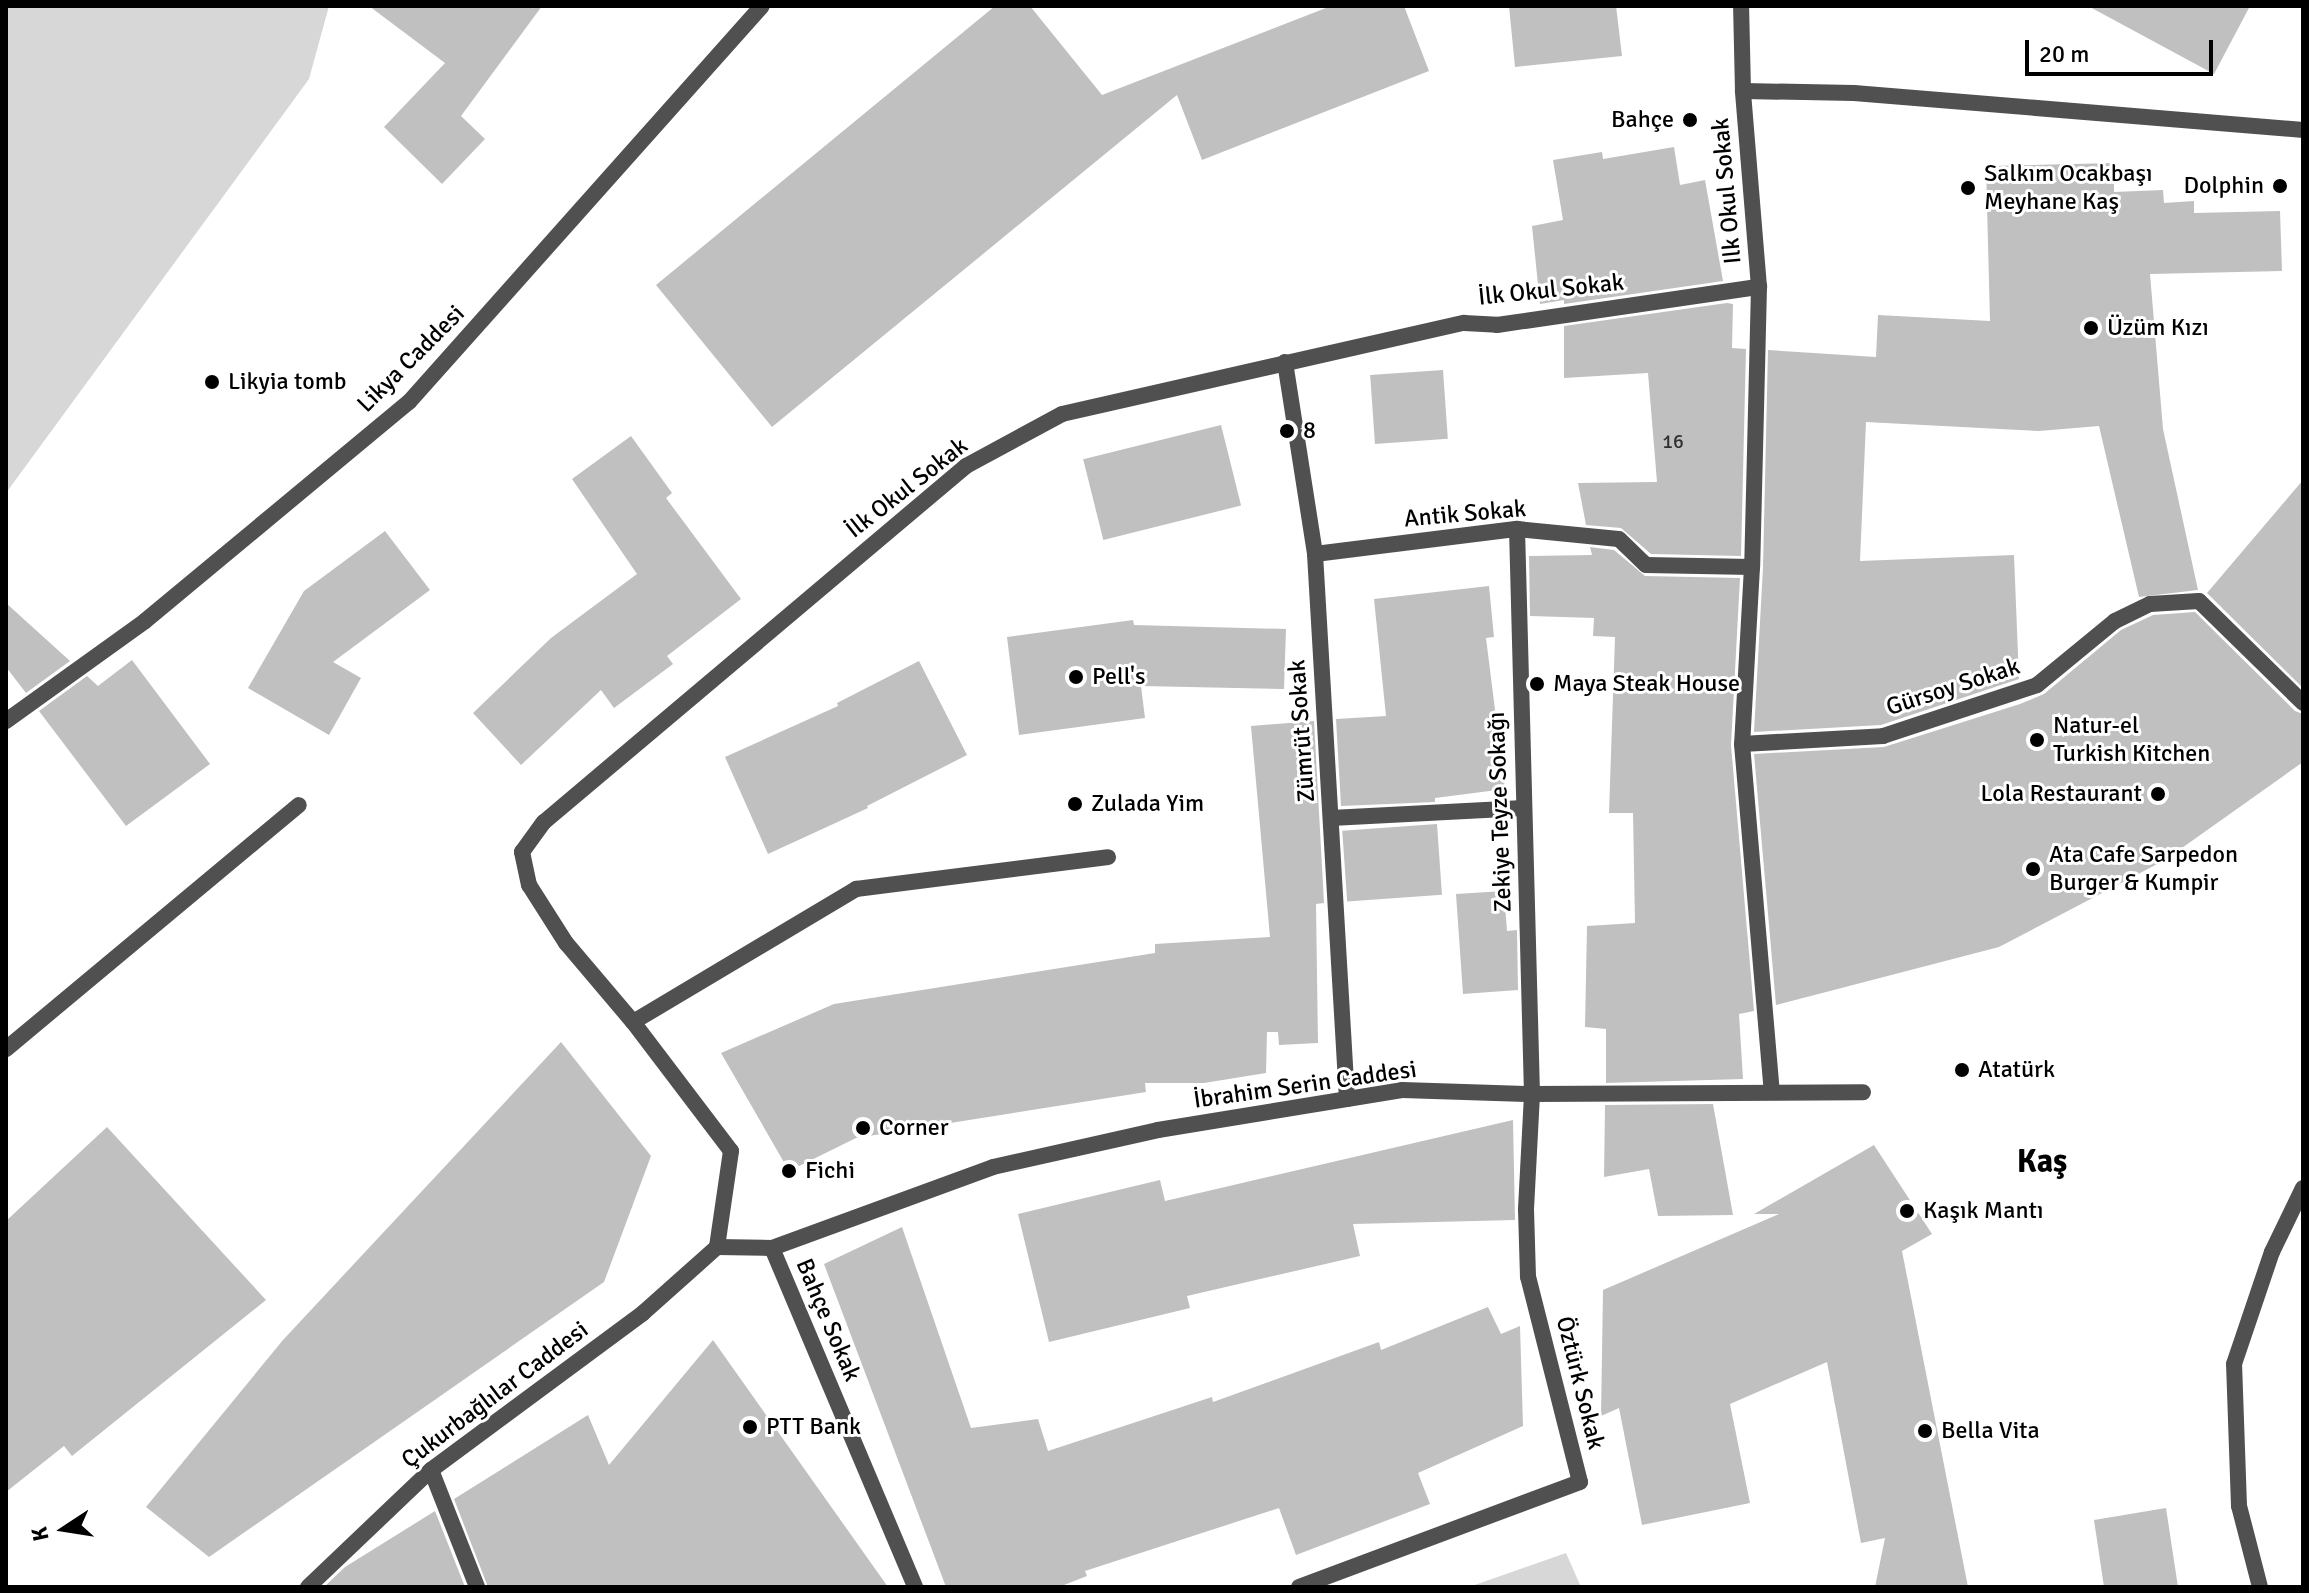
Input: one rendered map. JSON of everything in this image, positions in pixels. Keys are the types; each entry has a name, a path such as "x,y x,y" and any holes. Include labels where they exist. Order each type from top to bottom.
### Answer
{"street":[{"name":"Likya Caddesi","path":"6,721 145,621 409,402 762,6"},
{"name":"Ilk Okul Sokak","path":"1741,6 1743,91 1759,287 1752,567 1742,744 1772,1092"},
{"path":"1743,91 1854,93 2303,130"},
{"name":"İlk Okul Sokak","path":"633,1022 566,943 529,885 522,852 544,822 966,466 1062,414 1285,362 1464,323 1497,325 1759,287"},
{"name":"Zümrüt Sokak","path":"1285,362 1315,554 1347,1099"},
{"name":"Antik Sokak","path":"1315,554 1517,529 1619,539 1646,565 1752,567"},
{"name":"Zekiye Teyze Sokağı","path":"1517,529 1532,1094"},
{"name":"Gürsoy Sokak","path":"1742,744 1883,736 2037,685 2115,621 2150,604 2199,601 2303,703"},
{"path":"6,1049 299,805"},
{"path":"1331,818 1524,808"},
{"path":"772,1248 717,1247 731,1151 633,1022 856,889 1108,857"},
{"name":"İbrahim Serin Caddesi","path":"772,1248 993,1167 1158,1130 1402,1090 1532,1094 1863,1092"},
{"name":"Öztürk Sokak","path":"1299,1587 1580,1482 1528,1277 1526,1209 1532,1094"},
{"path":"2260,1587 2239,1506 2234,1364 2272,1252 2303,1188"},
{"name":"Çukurbağlılar Caddesi","path":"308,1587 431,1470 643,1313 717,1247"},
{"name":"Bahçe Sokak","path":"772,1248 915,1587"},
{"path":"431,1470 477,1587"}],"shaded area":[{"path":"6,6 329,6 309,79 6,493"},
{"path":"1566,1553 1581,1587 1469,1587"}],"building":[{"path":"369,6 542,6 461,116 485,139 442,184 384,127 445,63"},
{"path":"995,6 1030,6 1102,95 1331,6 1404,6 1429,71 1202,160 1177,95 772,427 656,285"},
{"path":"1509,6 1616,6 1622,56 1515,67"},
{"path":"2088,6 2250,6 2214,74"},
{"path":"1674,147 1680,185 1705,180 1723,281 1564,304 1564,300 1540,304 1532,226 1563,220 1553,160 1602,152 1603,159"},
{"path":"2114,163 2114,192 2163,190 2164,203 2194,201 2194,213 2280,211 2282,271 2150,274 2163,429 2198,590 2139,597 2099,426 2039,431 1866,422 1860,561 2014,555 2019,679 1881,725 1754,732 1763,567 1768,350 1876,357 1878,315 1990,321 1986,166"},
{"path":"1733,304 1732,348 1746,349 1741,556 1651,554 1621,528 1586,525 1578,483 1657,482 1648,373 1564,378 1564,326"},
{"path":"1443,370 1448,439 1375,444 1370,375"},
{"path":"1221,425 1241,506 1103,540 1083,459"},
{"path":"631,436 672,493 666,498 741,599 667,656 673,664 614,708 601,690 521,765 473,713 551,638 637,574 572,479"},
{"path":"2303,480 2303,688 2207,593"},
{"path":"385,531 430,590 333,662 361,678 329,735 248,688 304,591"},
{"path":"1590,547 1614,550 1645,576 1740,578 1731,745 1754,1011 1739,1014 1743,1079 1606,1083 1606,1029 1585,1027 1587,926 1635,923 1633,813 1609,813 1615,637 1593,636 1594,618 1530,616 1529,556 1592,555"},
{"path":"1489,586 1494,637 1486,638 1505,789 1435,798 1435,802 1341,806 1336,719 1386,716 1374,599"},
{"path":"6,603 70,661 26,693 6,667"},
{"path":"2195,612 2295,711 2303,714 2303,762 2165,860 1999,947 1776,1005 1754,754 1884,747 2020,704 2044,694 2121,630 2153,615"},
{"path":"1133,620 1134,625 1286,629 1284,689 1141,686 1145,718 1019,735 1007,637"},
{"path":"132,660 210,764 126,826 39,711 87,676 98,686"},
{"path":"919,661 967,755 868,808 768,854 725,757 838,706 837,703"},
{"path":"1314,721 1324,903 1316,904 1318,1043 1279,1045 1278,1032 1267,1032 1266,1073 1204,1083 1145,1083 1146,1092 856,1138 789,1171 721,1053 834,1004 1155,953 1155,944 1270,937 1251,726"},
{"path":"1437,824 1442,895 1347,901 1342,831"},
{"path":"1504,891 1507,931 1517,930 1518,990 1463,994 1456,894"},
{"path":"561,1042 651,1156 604,1282 209,1557 146,1507 283,1340"},
{"path":"1713,1104 1733,1215 1658,1216 1649,1169 1604,1177 1605,1105"},
{"path":"1513,1120 1515,1220 1353,1224 1360,1256 1187,1296 1190,1308 1049,1342 1018,1214 1160,1180 1165,1201"},
{"path":"107,1127 266,1300 72,1456 64,1446 6,1492 6,1221"},
{"path":"1874,1145 1932,1234 1902,1251 1968,1587 1875,1587 1885,1538 1861,1543 1827,1362 1730,1404 1750,1503 1642,1525 1619,1408 1601,1416 1603,1290 1779,1214 1754,1214"},
{"path":"902,1227 971,1428 1038,1419 1048,1451 1212,1397 1213,1402 1379,1342 1381,1350 1488,1307 1501,1334 1520,1326 1523,1426 1418,1473 1430,1504 1296,1555 1279,1508 1085,1571 1087,1576 1059,1587 946,1587 824,1264"},
{"path":"713,1340 888,1587 488,1587 454,1499 588,1415 609,1465"},
{"path":"2166,1508 2178,1587 2104,1587 2094,1520"},
{"path":"435,1511 465,1587 324,1587 345,1567"}],"place":[{"name":"Bahçe","path":"1690,120"},
{"name":"Dolphin","path":"2280,186"},
{"name":"Salkım Ocakbaşı Meyhane Kaş","path":"1968,188"},
{"name":"Üzüm Kızı","path":"2091,328"},
{"name":"Likyia tomb","path":"212,382"},
{"name":"8","path":"1287,431"},
{"name":"Pell's","path":"1076,677"},
{"name":"Maya Steak House","path":"1537,684"},
{"name":"Natur-el Turkish Kitchen","path":"2037,740"},
{"name":"Lola Restaurant","path":"2158,794"},
{"name":"Zulada Yim","path":"1075,804"},
{"name":"Ata Cafe Sarpedon Burger & Kumpir","path":"2033,869"},
{"name":"Atatürk","path":"1962,1070"},
{"name":"Corner","path":"863,1128"},
{"name":"Fichi","path":"789,1171"},
{"name":"Kaşık Mantı","path":"1907,1211"},
{"name":"PTT Bank","path":"750,1427"},
{"name":"Bella Vita","path":"1925,1431"}],"district":[{"name":"Kaş","path":"2042,1162"}]}
